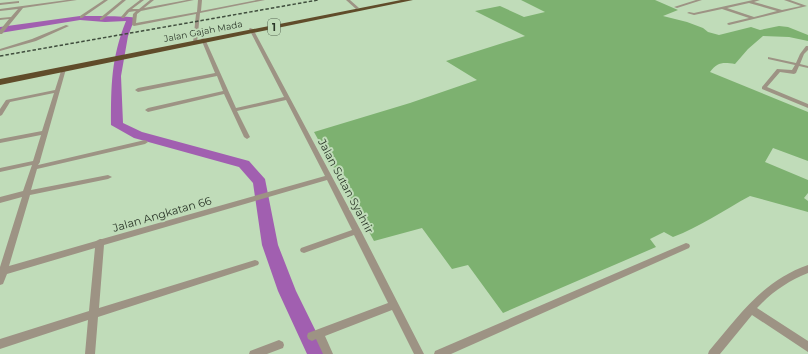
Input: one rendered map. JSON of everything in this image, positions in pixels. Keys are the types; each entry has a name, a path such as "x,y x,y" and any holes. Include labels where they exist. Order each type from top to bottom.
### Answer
{"highway":[{"name":"Jalan Gajah Mada","path":"0,80 398,0"},
{"name":"Jalan Gajah Mada","path":"251,30 410,0"},
{"name":"Jalan Gajah Mada","path":"0,80 64,69 94,62"}],"street":[{"path":"35,6 38,0"},
{"path":"0,10 75,0"},
{"path":"81,17 106,0"},
{"path":"101,19 124,0"},
{"path":"123,17 128,10 142,0"},
{"path":"152,0 138,10 134,26 263,0"},
{"path":"167,4 169,0"},
{"path":"128,10 138,10 192,0"},
{"path":"195,42 200,0"},
{"path":"348,0 357,8"},
{"path":"676,7 700,0"},
{"path":"689,14 758,0"},
{"path":"786,0 806,6"},
{"path":"0,4 18,2"},
{"path":"749,2 780,12"},
{"path":"729,24 806,6"},
{"path":"2,30 21,8"},
{"path":"723,8 753,18"},
{"path":"0,19 12,18"},
{"path":"0,50 35,39 68,26"},
{"name":"Jalan Sutan Syahrir","path":"251,30 329,177 419,354"},
{"path":"204,40 247,137"},
{"path":"808,48 803,52 794,72 779,70 764,88 808,106"},
{"path":"770,58 808,67"},
{"path":"0,281 26,193 36,165 56,91 64,69"},
{"path":"138,90 219,74"},
{"path":"0,114 8,100 56,91"},
{"path":"148,110 227,92"},
{"path":"234,110 287,98"},
{"path":"0,141 44,132"},
{"path":"0,170 36,165 145,142"},
{"path":"0,200 26,193 108,177"},
{"name":"Jalan Angkatan 66","path":"2,272 100,242 267,196 329,177"},
{"path":"304,250 357,231"},
{"path":"90,354 100,242"},
{"path":"439,354 686,246"},
{"path":"0,344 255,263"},
{"path":"713,354 760,297 774,285 808,269"},
{"path":"328,354 315,335 394,305"},
{"path":"751,309 808,347"},
{"path":"254,354 279,345"}],"green space":[{"path":"521,0 655,0 678,10 663,16 687,22 703,28 708,32 719,35 751,27 760,30 779,26 788,27 808,35 808,41 789,37 763,36 748,49 735,64 721,64 715,66 710,72 808,112 808,161 773,148 765,162 808,180 808,193 804,198 808,201 808,212 750,196 683,233 673,237 664,232 650,239 656,247 503,313 468,265 452,269 422,228 374,241 314,132 410,103 477,80 446,61 525,36 475,11 500,6 524,17 545,12"}],"waterway":[{"path":"0,30 80,18 105,20 131,18 124,36 116,76 117,125 138,135 244,164 260,182 270,245 287,291 317,354"}],"railway":[{"path":"0,56 318,0"}]}
